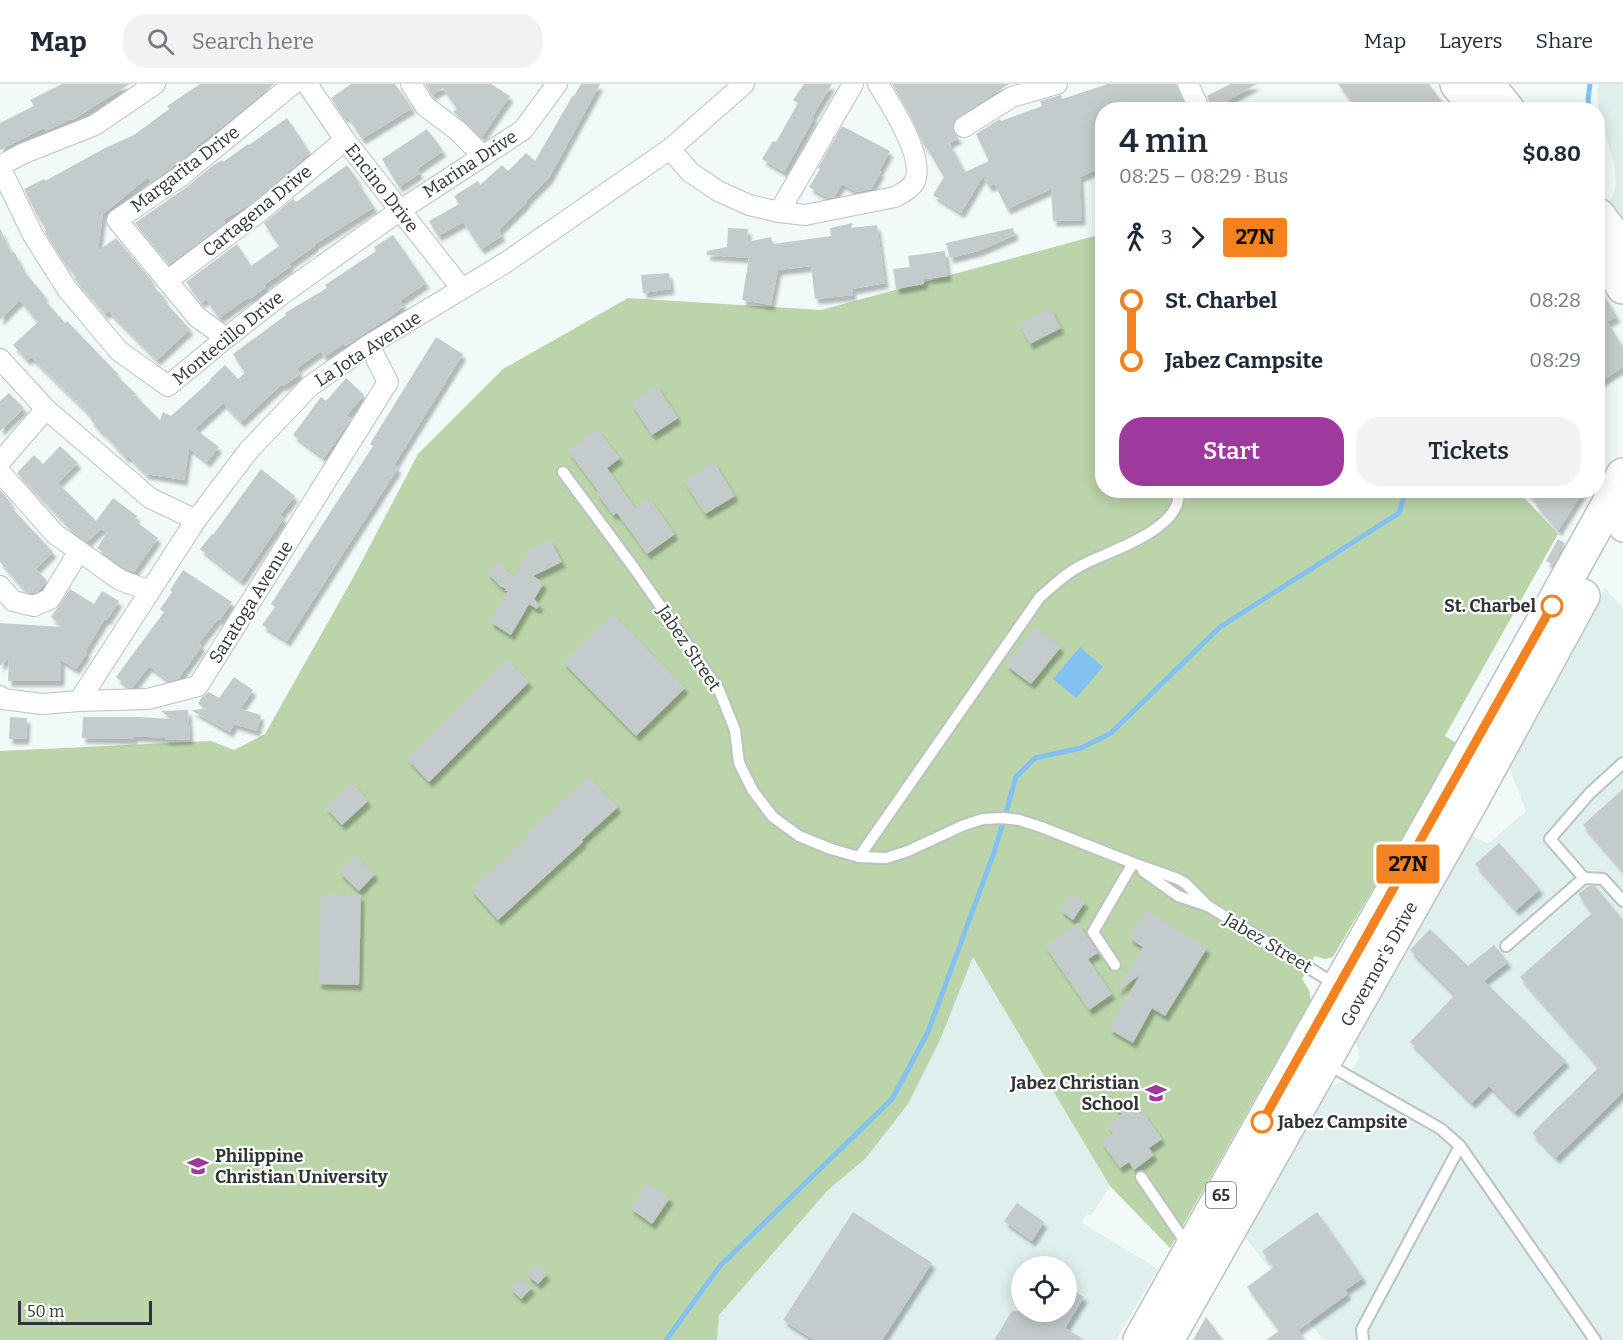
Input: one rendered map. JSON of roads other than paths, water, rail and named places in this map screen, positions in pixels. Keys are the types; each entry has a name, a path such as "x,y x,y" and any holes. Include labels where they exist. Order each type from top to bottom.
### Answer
{"highway":[{"path":"1458,84 1473,102"},
{"path":"1487,84 1502,102"},
{"path":"1608,231 1615,272 1623,287"},
{"name":"Governor's Drive","path":"1167,1340 1313,1056 1349,993 1451,788 1620,518 1623,475"},
{"name":"Governor's Drive","path":"1140,1340 1190,1250 1313,1056"}],"street":[{"path":"0,166 22,154 95,125 155,84"},
{"name":"Margarita Drive","path":"226,338 197,317 117,220 181,176 293,84"},
{"name":"Encino Drive","path":"307,84 345,140 462,289"},
{"path":"411,84 425,106 458,131 483,156"},
{"name":"La Jota Avenue","path":"79,701 196,520 249,450 310,386 369,345 505,263 670,150 744,84"},
{"path":"779,212 853,84"},
{"path":"670,150 690,172 718,191 749,205 779,212 805,215 895,197 908,190 914,183 917,167 912,148 896,113 878,84"},
{"path":"964,127 1009,90 1057,84"},
{"path":"1188,84 1196,102"},
{"name":"Marina Drive","path":"399,211 523,130 548,87"},
{"name":"Cartagena Drive","path":"167,281 259,212 345,140"},
{"name":"Montecillo Drive","path":"0,166 33,235 67,289 119,351 168,386 281,295 399,211"},
{"name":"Saratoga Avenue","path":"0,696 3,699 42,704 148,699 198,686 388,382 369,345"},
{"path":"0,359 46,409 150,498 196,520"},
{"path":"0,462 46,409"},
{"path":"0,472 55,534 120,580 150,591"},
{"path":"0,586 13,601 34,606 50,599 79,551"}],"lane":[{"name":"Jabez Street","path":"563,472 634,568 719,690 735,730 739,764 753,791 773,817 800,836 831,849 859,857 886,858 982,819 1019,820 1132,863 1178,896 1208,906 1349,993"},
{"path":"859,857 1040,597 1063,576 1083,564 1150,532 1167,519 1177,505 1178,498"},
{"path":"1584,878 1550,839 1590,793 1623,763"},
{"path":"1115,965 1093,932 1132,863"},
{"path":"1506,946 1584,878 1603,879 1623,901"},
{"path":"1313,1056 1441,1129 1460,1146 1595,1340"},
{"path":"1363,1340 1362,1329 1460,1146"},
{"path":"1141,1177 1190,1250"}],"water":[{"path":"1080,647 1103,667 1076,698 1053,679"}],"waterway":[{"path":"1588,102 1590,84"},
{"path":"666,1340 720,1266 892,1099 928,1032 995,850 1016,777 1035,758 1081,748 1111,733 1220,627 1399,513 1404,498"}],"place":[{"name":"St. Charbel","path":"1552,606"},
{"name":"Jabez Christian School","path":"1156,1093"},
{"name":"Jabez Campsite","path":"1262,1122"},
{"name":"Philippine Christian University","path":"198,1166"}]}
